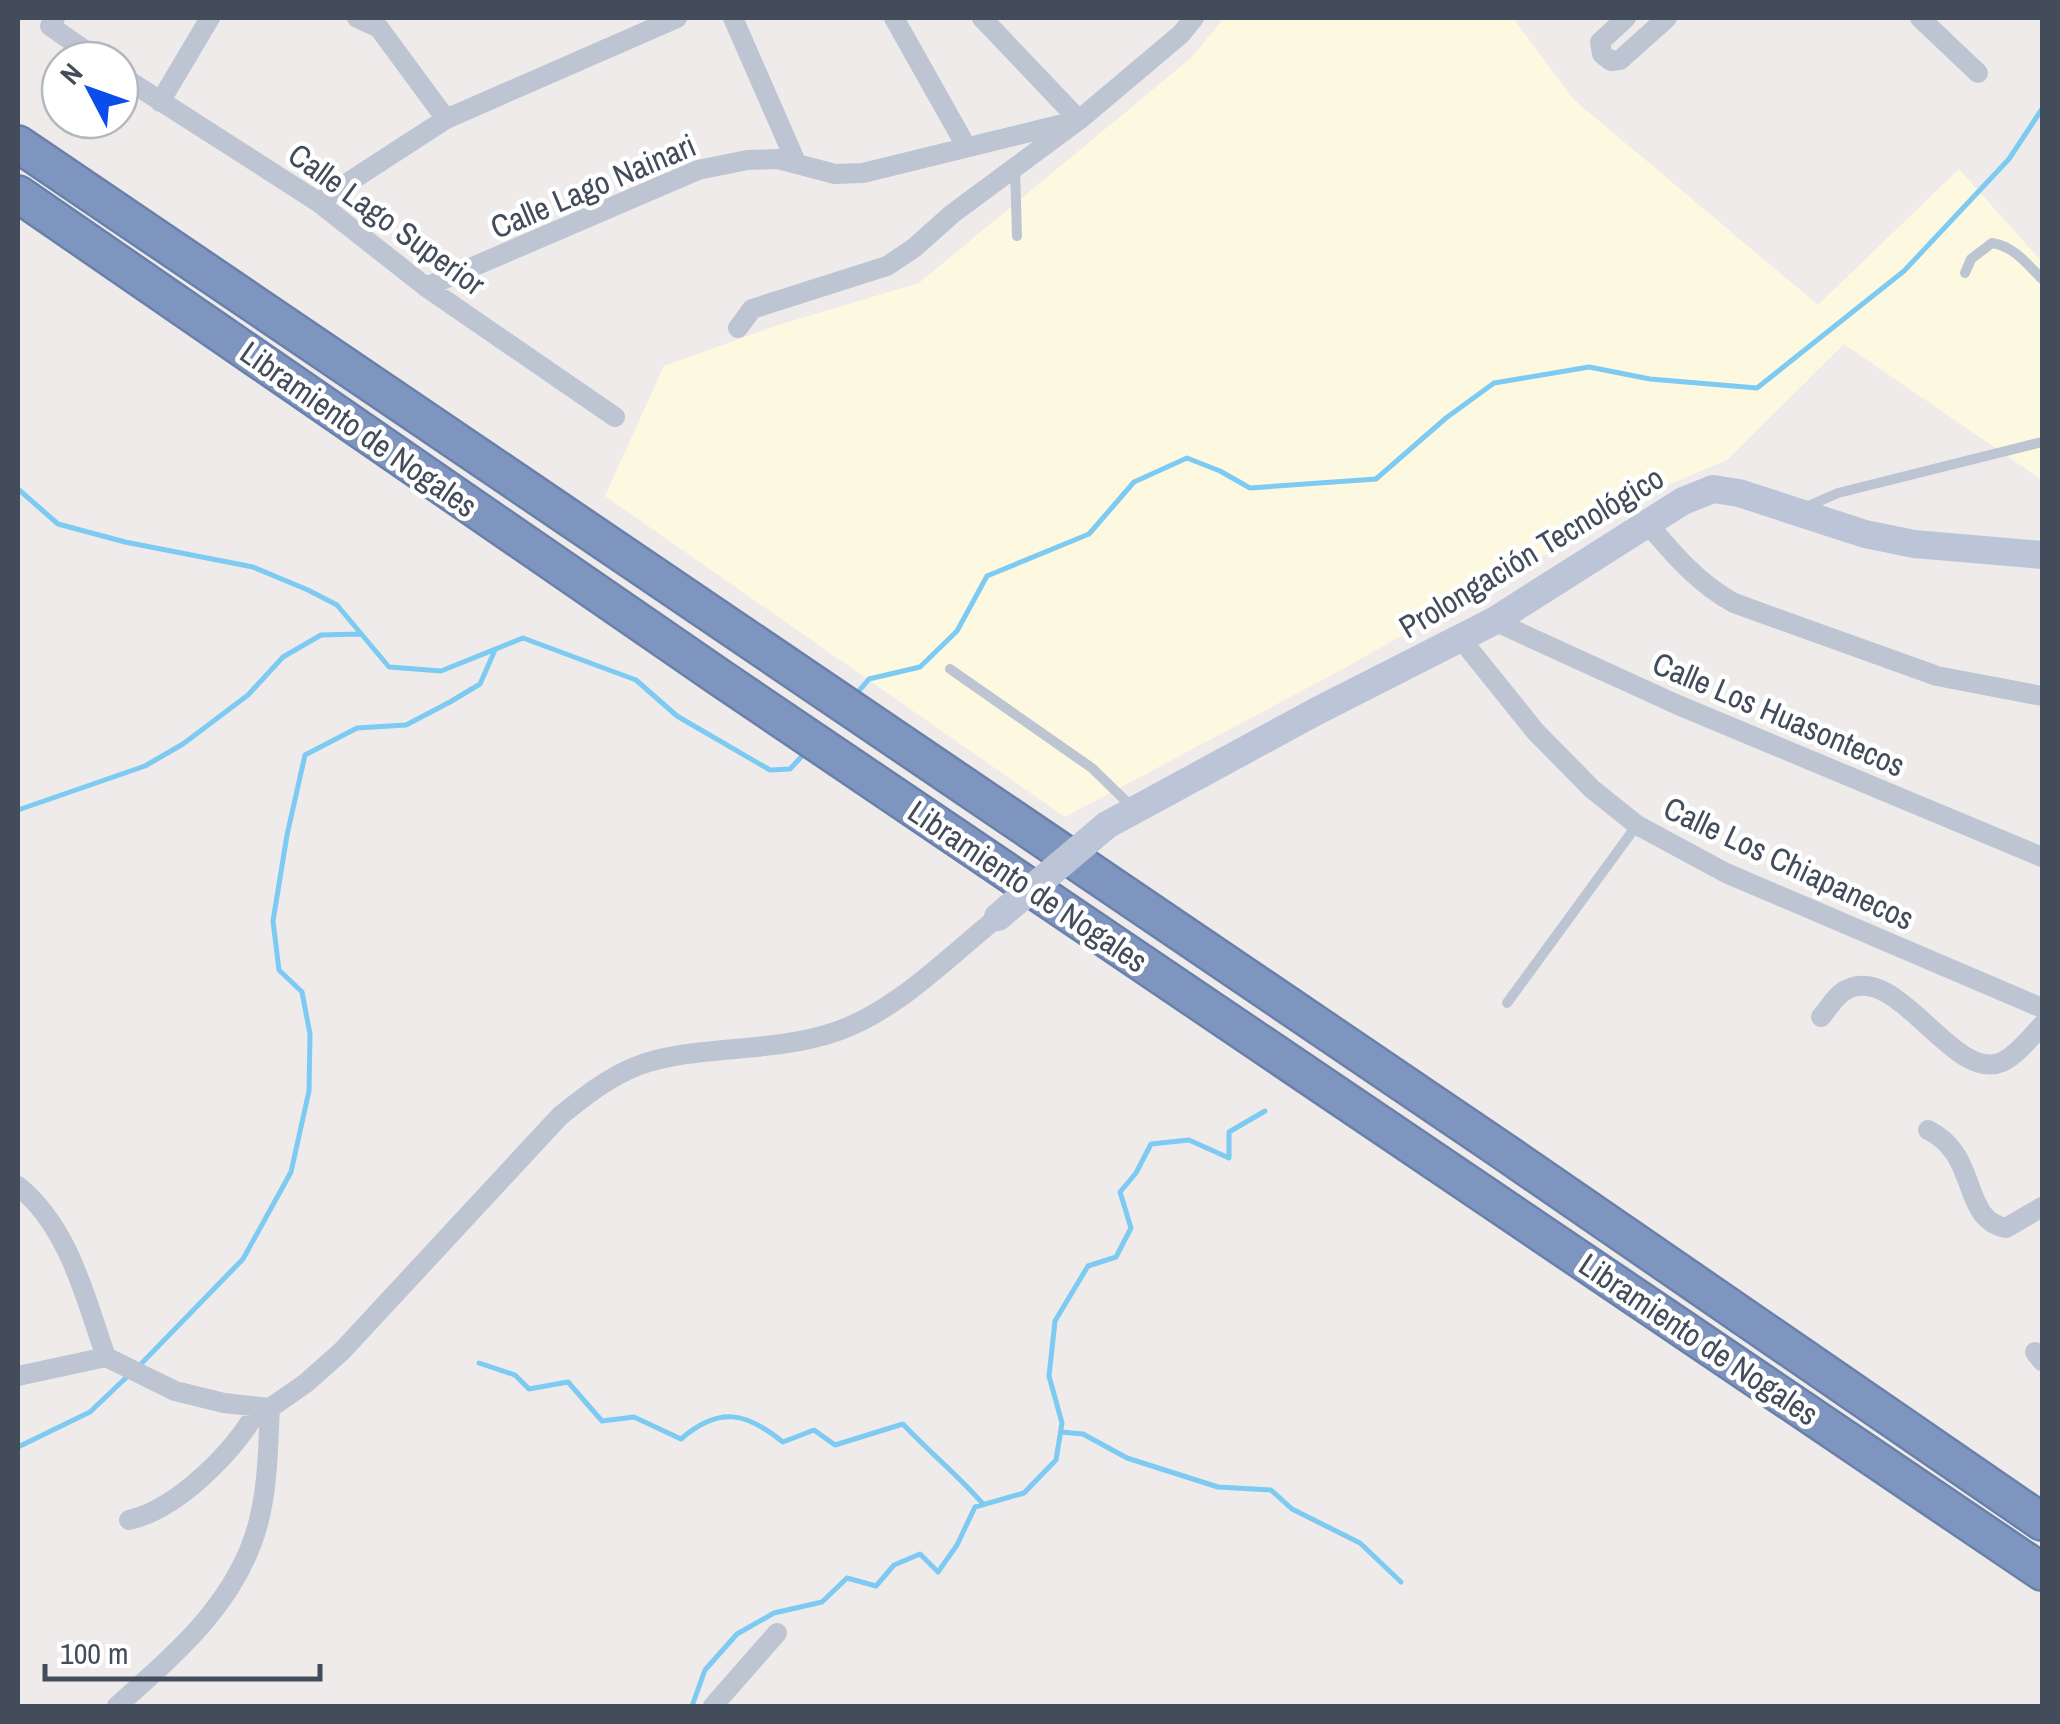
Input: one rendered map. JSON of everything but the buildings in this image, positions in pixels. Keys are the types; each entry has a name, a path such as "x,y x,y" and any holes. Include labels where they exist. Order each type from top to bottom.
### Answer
{"highway":[{"name":"Libramiento de Nogales","path":"18,144 2042,1522"},
{"name":"Libramiento de Nogales","path":"18,194 722,679 2042,1572"}],"street":[{"path":"160,102 210,18"},
{"path":"357,18 380,23 446,119"},
{"path":"318,202 446,119 677,18"},
{"path":"733,18 796,162"},
{"path":"894,18 966,146"},
{"path":"982,18 1079,120"},
{"path":"738,328 752,309 887,266 914,248 1079,120 1181,34 1194,18"},
{"path":"1593,18 1606,35"},
{"path":"1626,18 1606,35 1600,48 1616,62 1667,18"},
{"path":"1920,18 1978,73"},
{"path":"53,22 75,40"},
{"name":"Calle Lago Superior","path":"140,88 318,202 426,288 615,417"},
{"name":"Calle Lago Nainari","path":"426,288 698,170 747,160 796,162 835,174 863,172 1079,120"},
{"name":"Prolongación Tecnológico","path":"998,917 1107,825 1317,711 1462,639 1683,501 1713,489 1739,493 1865,534 1914,544 2042,555"},
{"path":"1648,524 1692,574 1734,603 1937,676 2042,696"},
{"name":"Calle Los Huasontecos","path":"1494,621 1678,705 2042,856"},
{"name":"Calle Los Chiapanecos","path":"1462,639 1535,731 1592,789 1637,825 1726,873 2042,1008"},
{"path":"129,1520 148,1516 165,1506 236,1442 264,1407 306,1384 342,1351 560,1116 599,1084 640,1065 799,1043 867,1019 998,917"},
{"path":"1822,1017 1848,988 1874,987 1968,1057 1989,1065 2003,1062 2042,1026"},
{"path":"1928,1130 1942,1136 1955,1149 1976,1205 1988,1221 2006,1228 2042,1207"},
{"path":"18,1186 46,1214 60,1236 106,1357"},
{"path":"18,1376 106,1357 176,1391 224,1403 264,1407"},
{"path":"117,1706 182,1648 240,1575 258,1524 266,1475 264,1407"},
{"path":"713,1706 777,1633"}],"lane":[{"path":"1015,167 1017,236"},
{"path":"1965,273 1972,259 1992,243 2004,245 2017,254 2042,279"},
{"path":"1796,512 1838,494 2042,442"},
{"path":"950,669 1092,768 1134,809"},
{"path":"1507,1003 1637,825"}],"shaded area":[{"path":"1224,18 1513,18 1573,99 1818,305 1959,169 2042,262 2042,480 1844,344 1727,460 1670,484 1341,670 1065,817 605,496 664,366 775,326 919,283 1190,59"}],"waterway":[{"path":"858,692 869,679 920,667 957,631 987,576 1089,534 1134,482 1187,458 1250,488 1376,479 1446,418 1494,383 1589,367 1650,379 1757,388 1904,271 2009,159 2042,109"},
{"path":"18,489 58,524 125,542 253,567 308,590 337,605 389,667 441,671 523,638 636,680 677,716 770,770 790,769 802,756"},
{"path":"18,810 145,766 183,744 248,695 283,657 321,635 361,634"},
{"path":"139,1366 243,1259 291,1172 309,1091 310,1034 302,992 279,970 273,921 305,755 357,728 406,725 450,702 480,684 495,650"},
{"path":"692,1706 705,1670 737,1634 774,1613 822,1602 847,1578 876,1586 894,1565 920,1554 938,1572 957,1545 975,1507 1024,1493 1056,1460 1062,1423 1049,1376 1055,1321 1088,1266 1116,1257 1131,1228 1120,1192 1136,1173 1151,1144 1189,1140 1229,1158 1229,1132 1265,1111"},
{"path":"479,1363 515,1375 529,1389 568,1382 602,1421 634,1417 681,1439 708,1421 732,1417 757,1424 783,1442 814,1430 835,1445 903,1424 983,1504"},
{"path":"18,1447 90,1412 131,1373"},
{"path":"1061,1432 1083,1434 1127,1458 1218,1487 1271,1490 1292,1509 1360,1543 1401,1582"}]}
